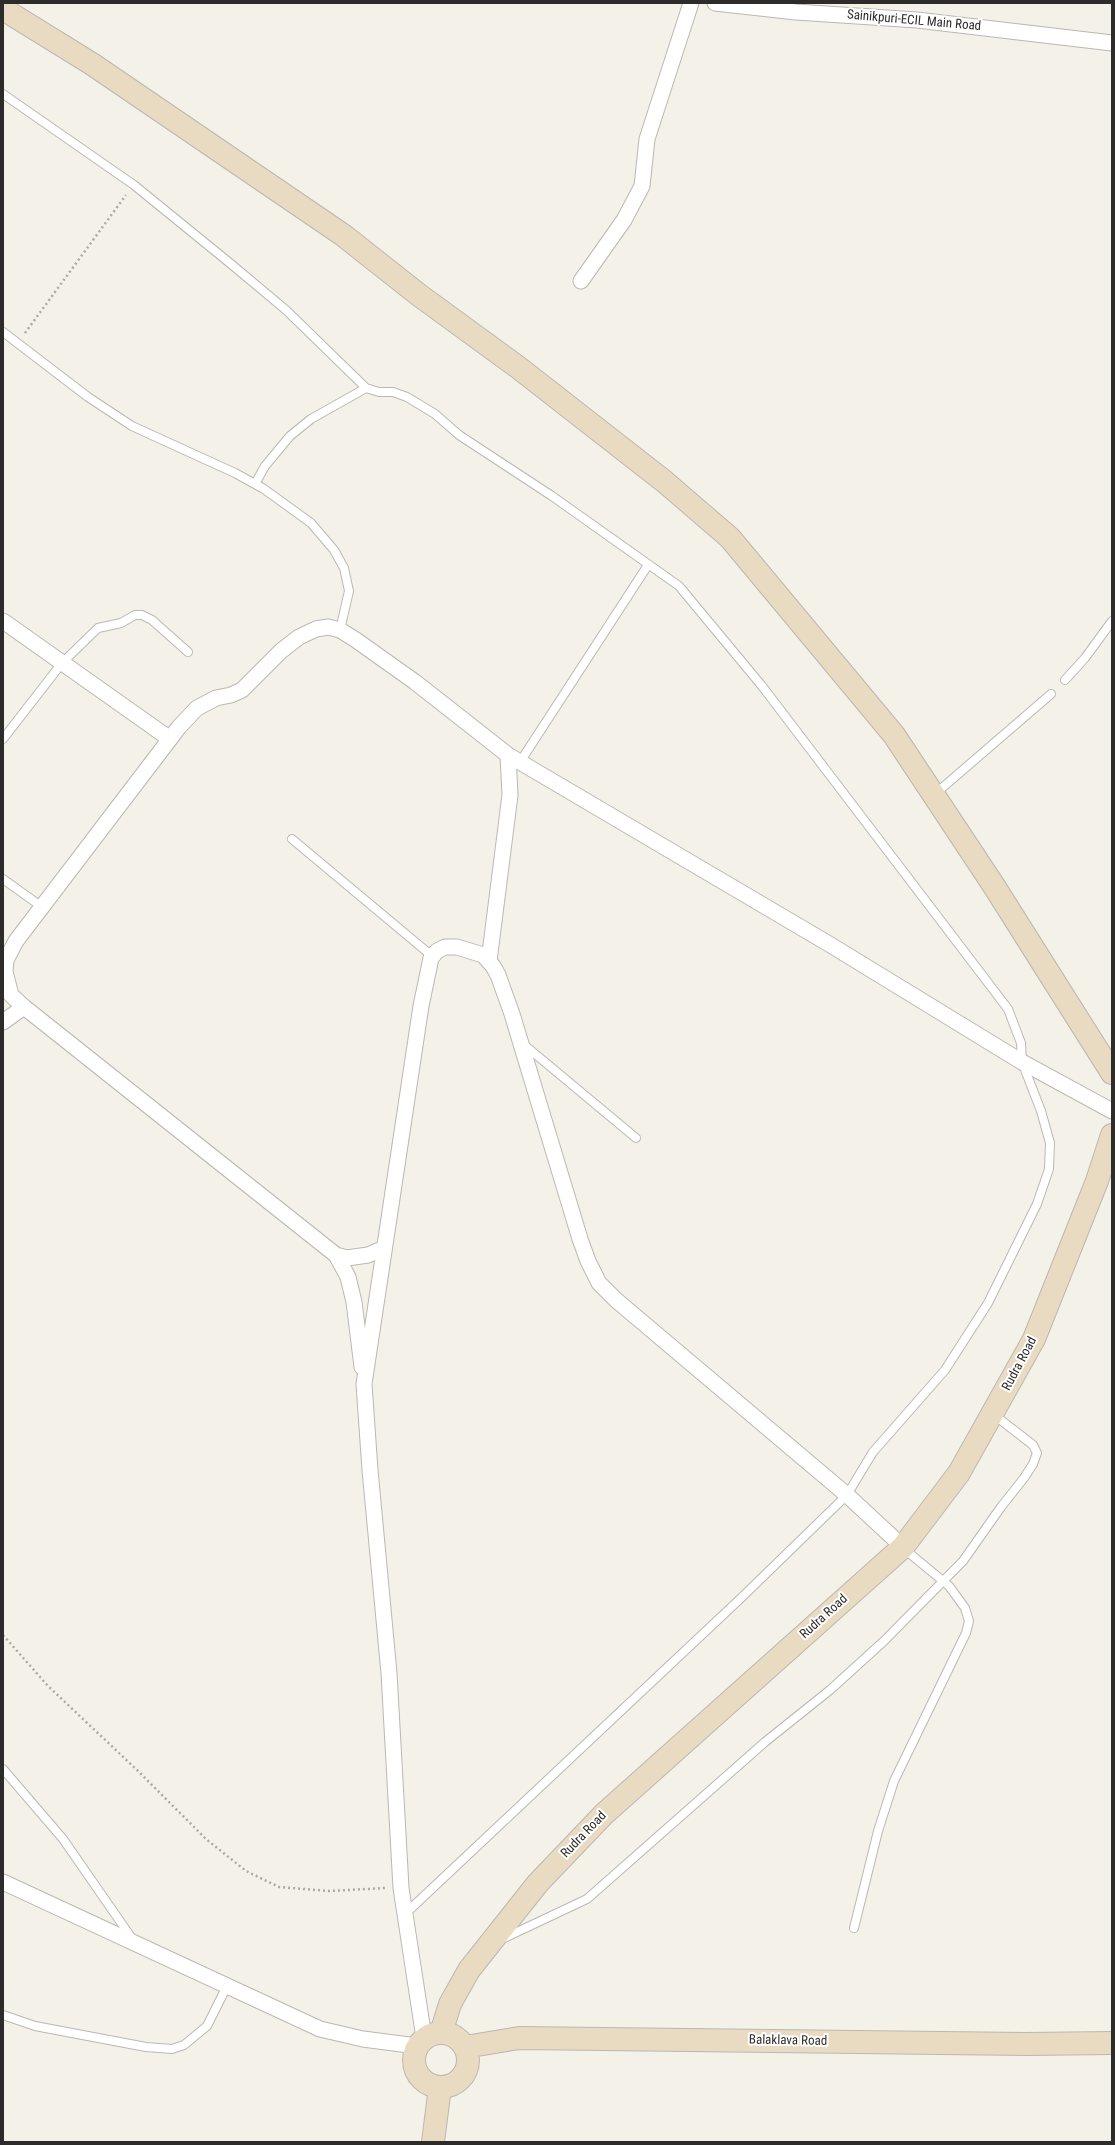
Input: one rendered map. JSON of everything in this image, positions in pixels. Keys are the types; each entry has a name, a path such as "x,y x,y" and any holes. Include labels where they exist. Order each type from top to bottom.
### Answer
{"street":[{"path":"581,281 624,220 642,186 647,138 691,3"},
{"name":"Sainikpuri-ECIL Main Road","path":"715,3 796,7 1112,42"},
{"path":"3,9 99,68 343,235 419,295 519,368 665,482 730,538 772,586 894,735 998,893 1112,1073"},
{"path":"3,621 170,739"},
{"path":"428,2039 402,1888 389,1673 370,1470 364,1384 354,1302 348,1277 336,1255 24,1007 11,995 5,972 6,960 16,941 170,739 197,708 216,698 231,695 242,690 281,651 299,636 316,629 328,627 340,630 415,682 514,758 829,944 1022,1062 1112,1111"},
{"path":"489,961 514,758"},
{"path":"364,1384 421,1006 432,956 437,951 445,947 457,947 483,955 498,975 580,1239 588,1261 599,1283 616,1300 847,1495 903,1547"},
{"path":"3,1022 24,1007"},
{"name":"Rudra Road","path":"428,2039 469,1970 488,1944 538,1883 604,1814 903,1547 959,1474 994,1414 1034,1339 1097,1181 1112,1135"},
{"path":"336,1255 348,1258 368,1255 384,1248"},
{"path":"3,1882 320,2029 363,2039 428,2039 451,2034 459,2039 465,2047 468,2056 464,2074 453,2084 440,2087 422,2080 416,2073 414,2055 428,2039"},
{"name":"Balaklava Road","path":"465,2047 519,2038 1026,2044 1112,2043"},
{"path":"433,2142 440,2087"}],"lane":[{"path":"3,94 21,105 134,185 286,310 366,388 379,392 393,392 407,397 435,414 460,435 552,496 679,586 762,686 795,732 1008,1009 1021,1044 1022,1062 1041,1111 1050,1144 1049,1169 1037,1204 988,1303 945,1370 873,1452 847,1495 740,1599 406,1913"},
{"path":"3,332 88,397 132,426 235,473 255,484 311,523 334,550 344,568 349,591 340,630"},
{"path":"255,484 265,466 290,436 311,419 366,388"},
{"path":"514,758 648,565"},
{"path":"3,739 62,663 98,628 120,623 135,615 142,615 152,620 188,652"},
{"path":"1065,680 1085,658 1112,621"},
{"path":"933,796 1051,694"},
{"path":"292,839 432,956"},
{"path":"3,879 42,907"},
{"path":"519,1040 636,1138"},
{"path":"488,1944 514,1935 587,1899 764,1742 830,1690 884,1641 943,1581 963,1560 1024,1478 1037,1453 1032,1445 994,1414"},
{"path":"854,1928 878,1831 894,1781 966,1633 969,1621 965,1608 949,1586 903,1547"},
{"path":"3,1768 63,1839 135,1944"},
{"path":"3,2015 35,2026 146,2047 172,2048 184,2045 194,2039 207,2026 227,1986"}],"path":[{"path":"18,343 134,185"},
{"path":"3,1635 48,1686 137,1770 206,1839 246,1871 279,1887 329,1891 402,1888"}]}
